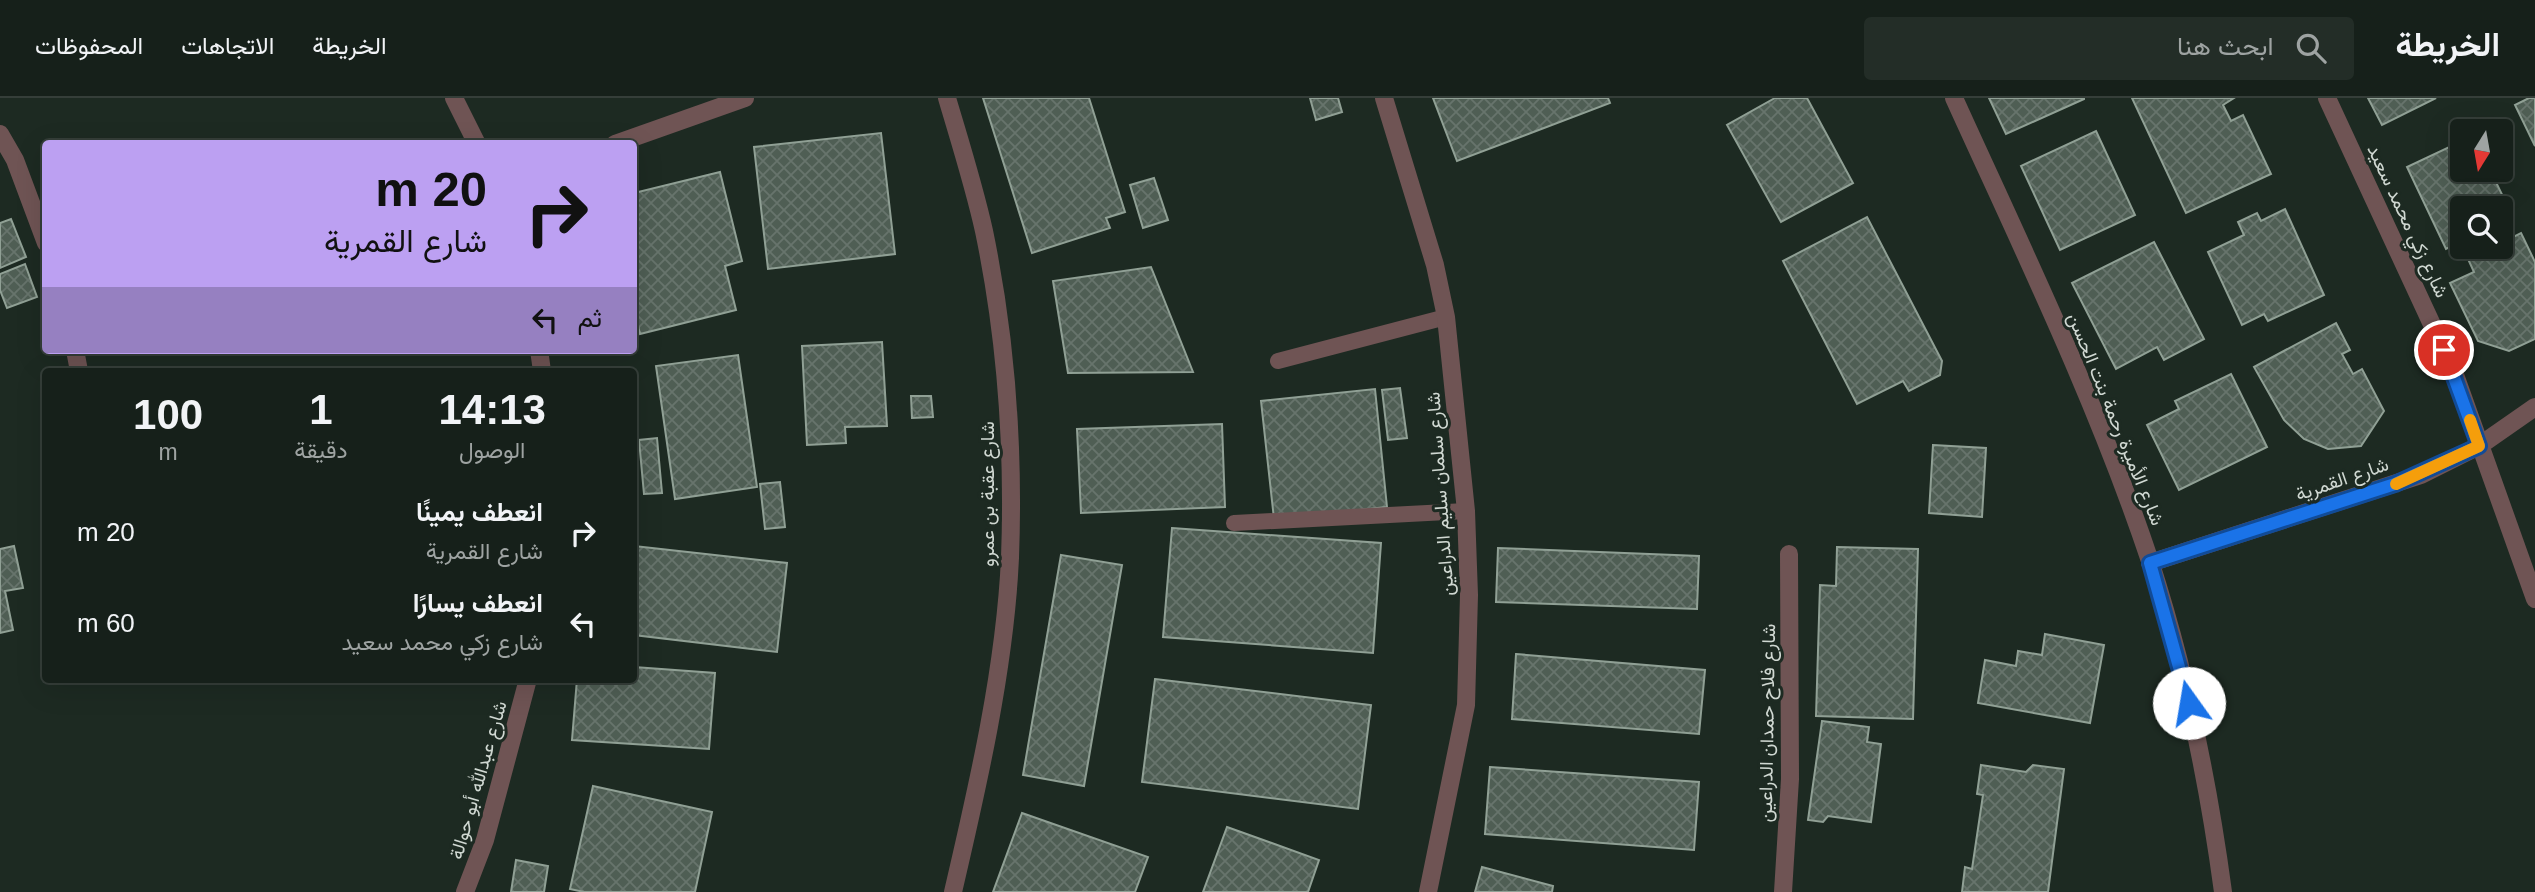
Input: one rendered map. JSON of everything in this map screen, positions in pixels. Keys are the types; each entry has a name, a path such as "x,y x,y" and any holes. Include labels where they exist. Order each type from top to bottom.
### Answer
{"street":[{"path":"454,98 475,140"},
{"path":"626,140 745,98"},
{"name":"شارع عقبة بن عمرو","path":"947,98 984,231 1001,340 1010,445 1010,560 996,675 973,805 953,892"},
{"name":"شارع سلمان سليم الدراعين","path":"1384,98 1431,252 1446,317 1466,511 1469,595 1466,705 1428,892"},
{"name":"شارع الأميرة رحمة بنت الحسن","path":"1954,98 2066,345 2150,563 2178,656 2200,749 2223,892"},
{"name":"شارع زكي محمد سعيد","path":"2327,98 2448,360 2535,599"},
{"path":"0,135 15,160 42,232"},
{"name":"شارع القمرية","path":"2150,563 2395,484 2479,446 2535,407"},
{"name":"شارع فلاح حمدان الدراعين","path":"1783,892 1790,779 1789,554"},
{"name":"شارع عبدالله أبو حوالة","path":"464,892 485,840 527,683"}],"lane":[{"path":"1278,361 1446,317"},
{"path":"1234,523 1466,511"}],"building":[{"path":"983,98 1089,98 1125,212 1106,218 1110,228 1032,253"},
{"path":"1310,98 1338,98 1342,112 1316,120"},
{"path":"1433,98 1608,98 1610,103 1457,161"},
{"path":"1775,98 1807,98 1853,183 1781,222 1727,125"},
{"path":"1989,98 2084,98 2084,99 2006,134"},
{"path":"2132,98 2234,98 2223,105 2231,121 2243,115 2271,174 2186,213"},
{"path":"2368,98 2436,98 2382,125"},
{"path":"2535,98 2535,146 2515,105"},
{"path":"2096,131 2135,215 2060,250 2021,166"},
{"path":"881,133 895,254 768,269 754,147"},
{"path":"2450,147 2450,182 2496,182 2503,196 2450,196 2450,247 2446,249 2407,167"},
{"path":"720,172 742,261 725,266 736,310 640,334 637,322 637,192"},
{"path":"1154,178 1168,220 1143,228 1130,185"},
{"path":"2285,209 2324,295 2268,321 2264,314 2242,325 2208,252 2244,235 2238,222 2257,213 2261,221"},
{"path":"1867,217 1942,361 1940,375 1909,391 1903,381 1857,404 1783,261"},
{"path":"11,219 26,257 0,268 0,223"},
{"path":"2521,233 2535,262 2535,339 2509,351 2478,341 2450,283 2474,272 2468,259 2513,259 2513,237"},
{"path":"2154,242 2204,339 2164,360 2157,347 2116,369 2072,283"},
{"path":"25,264 37,297 7,308 0,290 0,274"},
{"path":"1151,267 1193,372 1068,373 1053,281"},
{"path":"2336,323 2350,350 2342,354 2353,374 2362,369 2384,411 2361,446 2328,449 2304,439 2284,420 2254,367"},
{"path":"882,342 887,426 845,427 846,443 807,445 802,346"},
{"path":"738,355 757,487 675,499 656,366"},
{"path":"2231,374 2267,447 2179,490 2147,425 2179,409 2175,401"},
{"path":"1400,388 1407,438 1388,440 1382,390"},
{"path":"1375,389 1387,507 1274,519 1261,401"},
{"path":"911,396 931,396 933,417 912,418"},
{"path":"1222,424 1225,507 1081,513 1077,429"},
{"path":"657,438 662,493 644,494 639,440"},
{"path":"1933,445 1986,448 1982,517 1929,513"},
{"path":"780,482 785,527 765,529 760,484"},
{"path":"1172,528 1381,543 1373,653 1163,637"},
{"path":"14,546 23,588 5,591 13,630 0,633 0,549"},
{"path":"637,546 787,563 777,652 637,635"},
{"path":"1837,547 1918,549 1913,719 1816,716 1820,585 1836,586"},
{"path":"1498,548 1699,556 1697,609 1496,602"},
{"path":"1061,555 1122,565 1084,786 1023,775"},
{"path":"2045,634 2104,645 2090,723 1978,703 1985,660 2016,666 2018,651 2042,655"},
{"path":"1516,654 1705,670 1699,734 1512,719"},
{"path":"637,667 715,673 709,749 572,740 577,683 637,683"},
{"path":"1155,679 1371,705 1358,809 1142,782"},
{"path":"1822,721 1869,727 1867,742 1881,744 1871,822 1828,816 1823,822 1808,820"},
{"path":"1981,765 2026,772 2033,765 2064,769 2048,892 1962,892 1965,867 1972,869 1983,795 1977,794"},
{"path":"1490,767 1699,782 1694,850 1485,834"},
{"path":"593,786 712,812 695,892 584,892 570,889"},
{"path":"1022,813 1148,857 1135,892 993,892"},
{"path":"1227,827 1319,860 1308,892 1203,892"},
{"path":"516,860 548,866 544,892 511,892"},
{"path":"1482,867 1553,886 1552,892 1475,892"}],"slow traffic":[{"path":"2396,484 2421,475 2479,446 2470,420"}],"route":[{"path":"2189,703 2150,563 2342,503 2421,475 2479,446 2444,350"}]}
